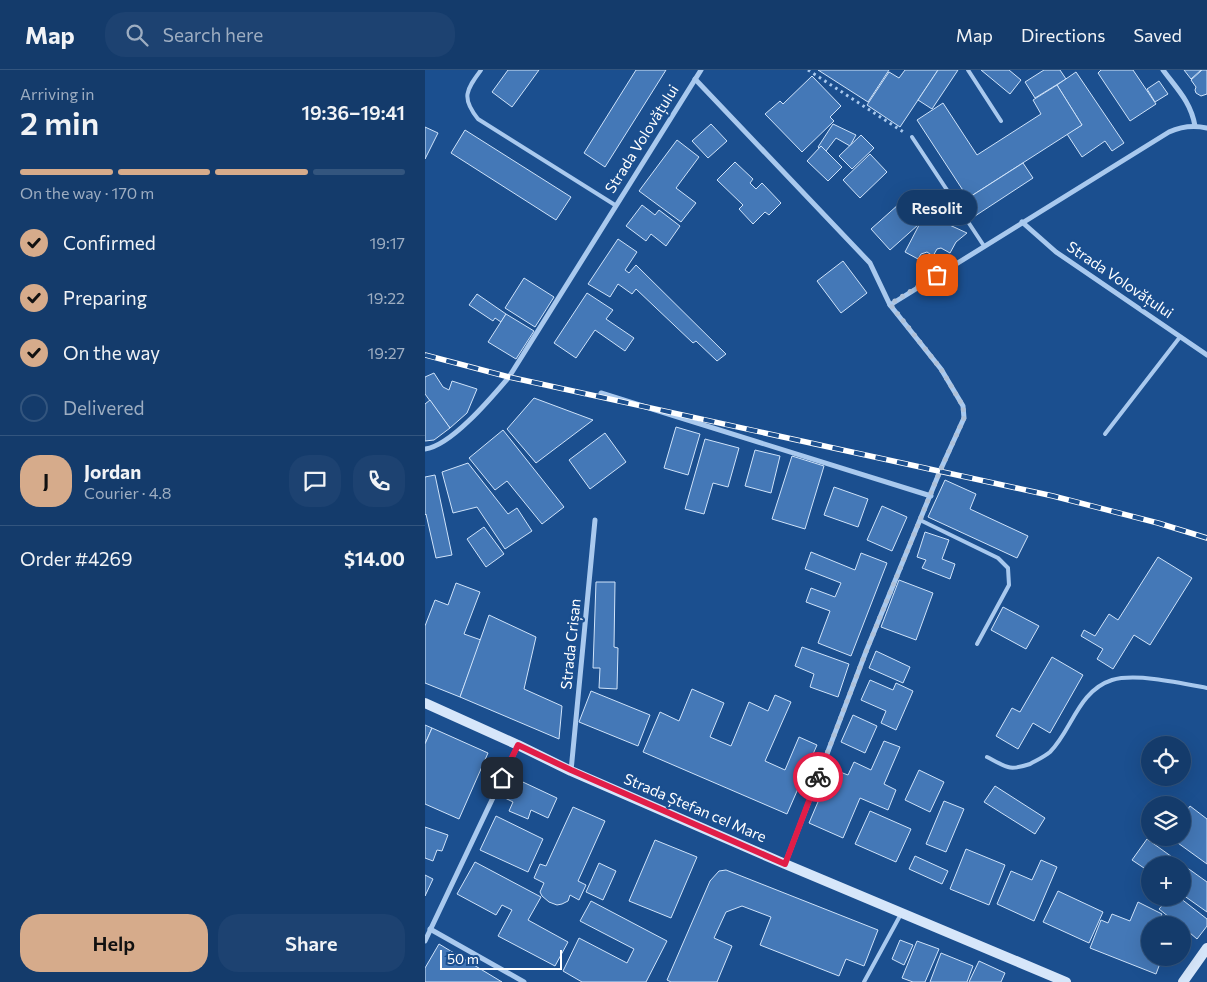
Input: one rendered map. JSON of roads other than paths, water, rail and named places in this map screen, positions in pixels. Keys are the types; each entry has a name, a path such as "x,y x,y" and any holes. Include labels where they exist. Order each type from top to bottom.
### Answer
{"main road":[{"name":"Strada Ștefan cel Mare","path":"425,703 571,770 785,864 1066,982"},
{"path":"1183,982 1207,948"}],"street":[{"path":"695,79 701,70"},
{"path":"1163,70 1188,103 1193,114 1195,126"},
{"name":"Strada Volovățului","path":"425,449 431,448 456,433 509,377 695,79 869,263 890,304 941,369 963,406 964,418 940,471 867,649 785,864"},
{"path":"890,304 1169,132 1179,127 1195,126 1207,128"},
{"name":"Strada Volovățului","path":"1023,222 1056,252 1207,355"},
{"path":"601,394 931,496"},
{"name":"Strada Crișan","path":"571,770 595,520"},
{"path":"425,941 518,745"},
{"path":"430,929 524,982"}],"lane":[{"path":"481,70 471,84 467,96 470,110 478,119 615,205"},
{"path":"968,70 1001,121"},
{"path":"912,137 984,246"},
{"path":"1105,434 1180,337"},
{"path":"920,520 998,558 1008,568 1009,585 977,644"},
{"path":"987,757 1009,768 1025,766 1041,758 1056,745 1083,702 1095,690 1111,681 1128,677 1169,681 1207,688"},
{"path":"864,982 902,912"}],"railway":[{"path":"425,355 509,377 1053,496 1158,523 1207,538"}],"place":[{"name":"Resolit","path":"937,275"}]}
